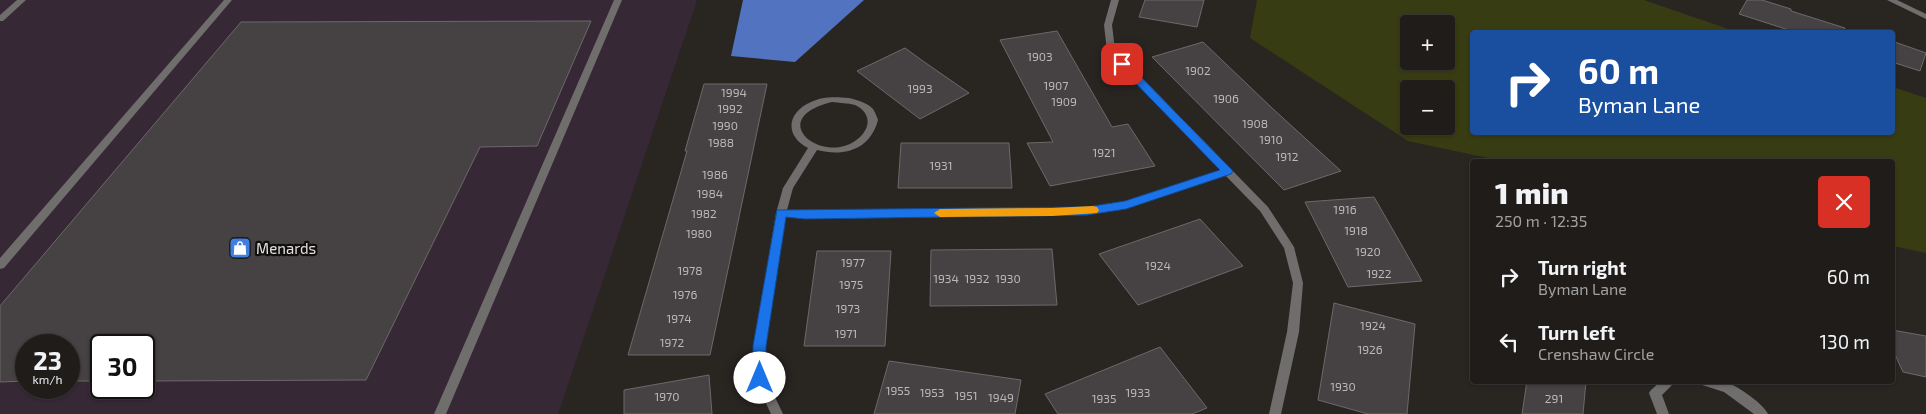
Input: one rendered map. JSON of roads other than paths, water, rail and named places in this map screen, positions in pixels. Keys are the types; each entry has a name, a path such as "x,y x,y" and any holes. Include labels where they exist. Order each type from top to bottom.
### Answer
{"street":[{"path":"0,19 22,0"},
{"path":"0,265 228,0"},
{"path":"440,414 618,0"},
{"path":"1115,0 1107,21 1107,35 1111,51 1264,209 1289,247 1298,283 1293,332 1275,414"},
{"path":"1891,0 1926,17"},
{"path":"832,99 844,100 857,102 866,107 872,114 874,122 872,131 866,139 856,145 830,150 814,147 798,137 795,130 795,121 800,113 808,107 832,99"},
{"path":"777,414 760,378 760,346 781,213 788,188 814,147"},
{"path":"781,213 805,215 1087,211 1126,205 1228,171"},
{"path":"1662,414 1655,393 1666,384"},
{"path":"1715,384 1740,394 1762,414"}],"water":[{"path":"743,0 864,0 795,62 731,56"}],"place":[{"name":"Menards","path":"240,248"}]}
